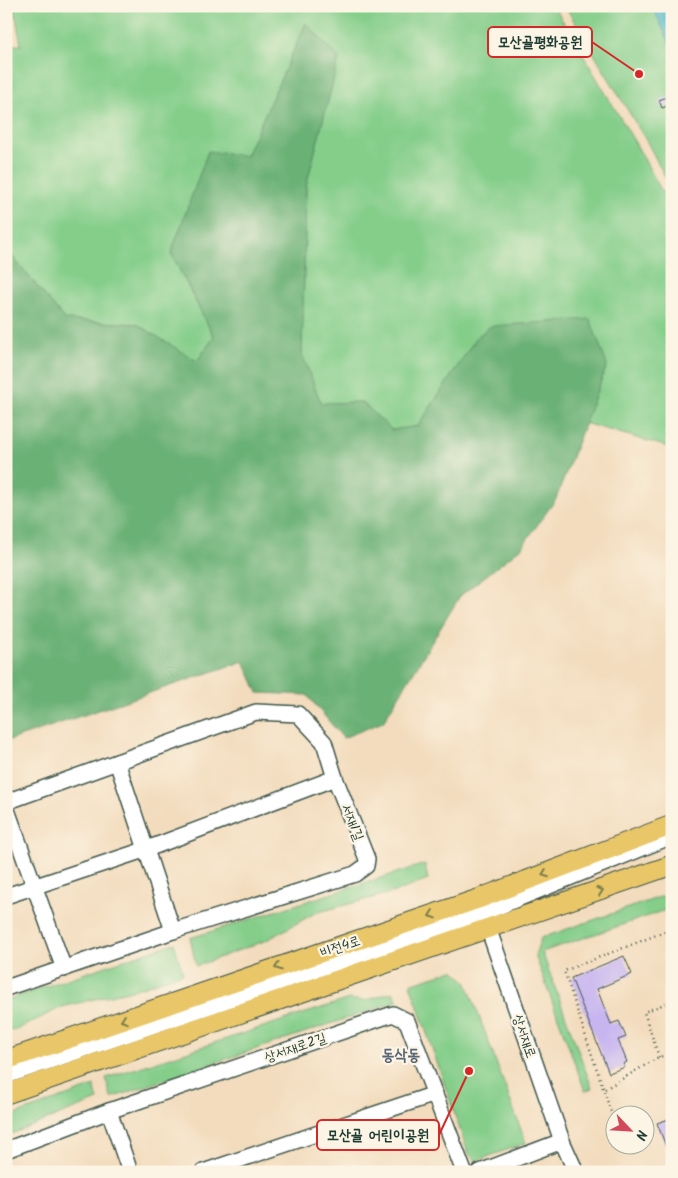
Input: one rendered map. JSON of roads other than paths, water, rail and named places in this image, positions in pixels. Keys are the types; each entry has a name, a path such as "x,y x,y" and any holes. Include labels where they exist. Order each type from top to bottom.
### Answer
{"main road":[{"name":"비전4로","path":"6,1094 484,916 672,825"},
{"name":"비전4로","path":"6,1060 484,916 672,865"}],"street":[{"path":"6,802 256,712 298,714 324,742 335,778 147,850 6,896"},
{"path":"117,762 174,931"},
{"name":"서재1길","path":"6,988 174,931 361,871 366,866 366,852 335,778"},
{"path":"6,807 64,969"},
{"path":"6,1086 484,916 672,836"},
{"path":"6,1076 484,916 514,913 636,858 672,846"},
{"name":"상서재로","path":"484,916 562,1141 576,1172"},
{"name":"상서재로2길","path":"6,1150 109,1111 393,1014 407,1021 464,1172"},
{"path":"203,1172 434,1094"},
{"path":"109,1111 130,1172"},
{"path":"480,1172 562,1141"}],"water":[{"path":"652,6 672,6 672,48 654,10"}],"place":[{"name":"모산골평화공원","path":"639,74"},
{"name":"모산골 어린이공원","path":"469,1071"}],"district":[{"name":"동삭동","path":"401,1054"}]}
